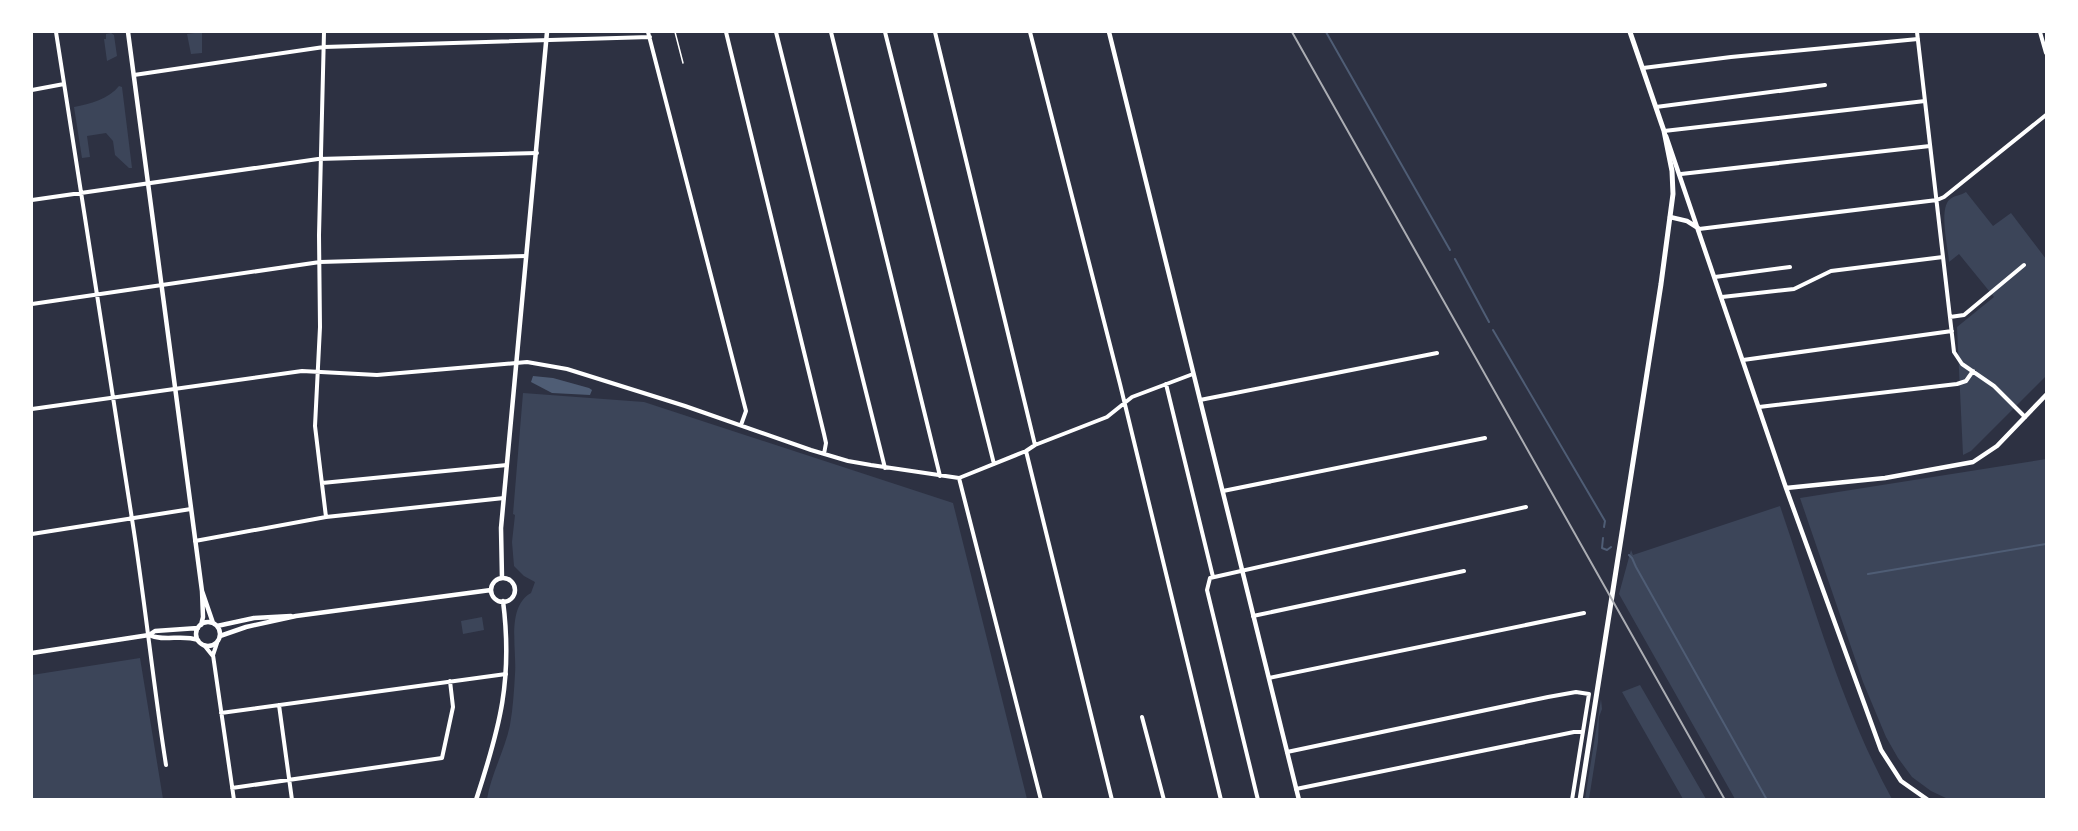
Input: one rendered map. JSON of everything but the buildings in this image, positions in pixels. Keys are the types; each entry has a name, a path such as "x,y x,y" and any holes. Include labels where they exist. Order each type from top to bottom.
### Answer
{"main road":[{"path":"1580,800 1673,194 1672,171 1664,130 1630,32"}],"street":[{"path":"56,32 114,396 166,765"},
{"path":"128,32 202,591 203,617 196,634 198,640"},
{"path":"324,32 320,327 315,426 326,517"},
{"path":"502,578 500,541 547,32"},
{"path":"648,32 746,411 741,425"},
{"path":"726,32 824,434 826,443 824,454"},
{"path":"776,32 885,468"},
{"path":"831,32 940,476"},
{"path":"885,32 994,464"},
{"path":"935,32 1035,445"},
{"path":"1030,32 1221,800"},
{"path":"1109,32 1299,800"},
{"path":"1917,32 1956,356 1962,364 1994,386 2025,417"},
{"path":"2040,32 2046,52"},
{"path":"134,75 324,46 650,38"},
{"path":"1643,68 1918,39"},
{"path":"32,90 64,84"},
{"path":"1656,107 1825,85"},
{"path":"1925,101 1664,130 1681,174 1786,488 1881,750 1901,781 1928,800"},
{"path":"1670,217 1687,221 1699,229 1936,200 1944,197 2046,115"},
{"path":"1681,174 1930,146"},
{"path":"32,200 322,159 537,153"},
{"path":"32,303 320,262 526,256"},
{"path":"1722,297 1794,289 1831,271 1943,257"},
{"path":"1950,317 1964,315 2024,265"},
{"path":"1714,277 1790,267"},
{"path":"1743,360 1952,331"},
{"path":"1200,400 1437,353"},
{"path":"32,409 295,372 377,375 527,362 561,368 848,461 959,478 1107,417 1132,397 1193,374"},
{"path":"1759,407 1957,384 1966,381 1973,371"},
{"path":"1166,384 1213,576"},
{"path":"1786,488 1882,478 1966,464 1992,451 2046,395"},
{"path":"1223,491 1485,438"},
{"path":"1026,451 1112,800"},
{"path":"322,483 507,465"},
{"path":"959,478 1041,800"},
{"path":"195,541 326,517 504,498"},
{"path":"1258,800 1207,590 1208,581 1213,576 1526,507"},
{"path":"32,534 191,509"},
{"path":"1252,616 1464,571"},
{"path":"502,578 512,582 514,591 511,598 503,601 495,598 491,590 494,582 502,578"},
{"path":"220,636 246,627 296,616 491,590"},
{"path":"202,591 220,636 213,655 234,800"},
{"path":"476,800 497,734 507,674 503,601"},
{"path":"1268,678 1584,613"},
{"path":"32,653 148,635 155,631 200,627 207,622 215,625 254,618 296,616"},
{"path":"148,635 156,638 182,637 198,640 213,655"},
{"path":"204,645 217,643"},
{"path":"221,713 507,674"},
{"path":"232,788 442,758 453,707 450,681"},
{"path":"1287,752 1548,697 1576,692 1589,694 1572,800"},
{"path":"279,705 292,800"},
{"path":"1142,717 1164,800"},
{"path":"1296,789 1583,732"}],"lane":[{"path":"675,32 683,63"}],"shaded area":[{"path":"202,32 202,53 191,54 187,34"},
{"path":"106,34 114,35 117,56 107,61 104,39 106,39"},
{"path":"119,86 122,87 132,168 129,168 115,155 113,141 106,133 87,136 90,157 82,158 74,107 105,98"},
{"path":"1966,192 1993,226 2011,213 2046,259 2046,376 1971,451 1963,455 1957,327 1994,297 1959,254 1949,262 1944,220 1946,205 1951,198"},
{"path":"533,376 553,378 592,390 590,395 552,393 531,382"},
{"path":"523,393 644,402 953,503 1027,799 487,799 511,719 515,674 515,618 523,599 531,593 535,582 524,576 514,566 512,542"},
{"path":"2046,459 2046,799 1948,799 1931,791 1912,777 1886,737 1863,682 1800,498"},
{"path":"1780,506 1817,618 1858,729 1892,799 1735,799 1619,594 1631,550 1633,555"},
{"path":"482,617 484,630 463,634 461,621"},
{"path":"140,658 163,799 32,799 32,675"},
{"path":"1640,685 1706,799 1683,799 1622,692"},
{"path":"1601,699 1602,709 1599,717 1598,742 1589,799 1585,799"}],"waterway":[{"path":"1326,32 1450,250"},
{"path":"1455,259 1489,322"},
{"path":"1493,330 1605,521 1604,527"},
{"path":"1603,538 1602,548 1607,550 1611,547"},
{"path":"1868,574 2046,544"},
{"path":"1629,555 1767,800"}],"railway":[{"path":"1292,32 1725,800"}]}
